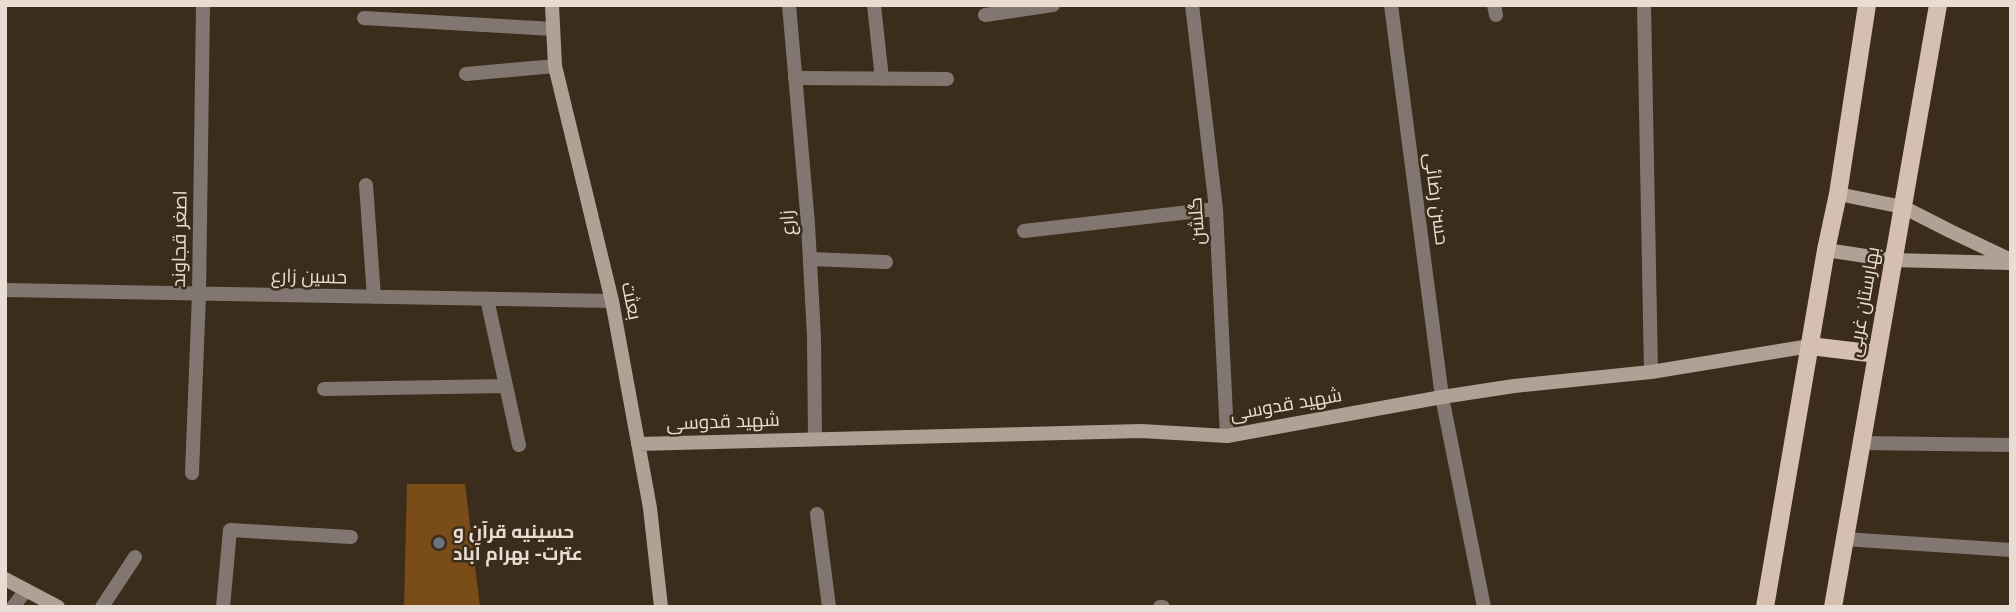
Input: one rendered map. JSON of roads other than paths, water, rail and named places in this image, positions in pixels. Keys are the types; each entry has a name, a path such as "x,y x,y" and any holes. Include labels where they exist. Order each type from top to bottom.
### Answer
{"main road":[{"path":"1765,607 1838,194 1867,5"},
{"name":"بهارستان غربی","path":"1832,607 1938,5"},
{"path":"1810,346 1877,354"}],"street":[{"name":"اصغر قجاوند","path":"192,473 199,294 203,5"},
{"name":"بعثت","path":"552,5 555,66 612,301 650,508 661,607"},
{"name":"زارع","path":"789,5 810,259 815,439"},
{"path":"874,5 882,79"},
{"path":"985,15 1053,5"},
{"name":"گلشن","path":"1192,5 1216,209 1227,436"},
{"name":"حسن رضائی","path":"1391,5 1442,397 1484,607"},
{"path":"1644,5 1651,372"},
{"path":"364,18 553,29"},
{"path":"466,74 555,66"},
{"path":"795,78 947,79"},
{"path":"366,185 374,297"},
{"path":"1838,194 1903,206 2011,261"},
{"path":"1024,230 1216,209"},
{"path":"1826,250 1892,260 2011,261"},
{"path":"810,259 886,262"},
{"name":"حسین زارع","path":"5,290 612,301"},
{"path":"487,299 519,445"},
{"name":"شهید قدوسی","path":"638,444 1141,431 1227,436 1442,397 1514,386 1651,372 1810,346"},
{"path":"324,389 506,386"},
{"path":"1861,443 2011,445"},
{"path":"817,514 828,607"},
{"path":"223,607 230,530 351,537"},
{"path":"1844,539 2011,550"},
{"path":"102,607 135,557"},
{"path":"5,579 58,607"},
{"path":"13,607 26,590"}],"place":[{"name":"حسینیه قرآن و عترت- بهرام آباد","path":"439,543"}]}
